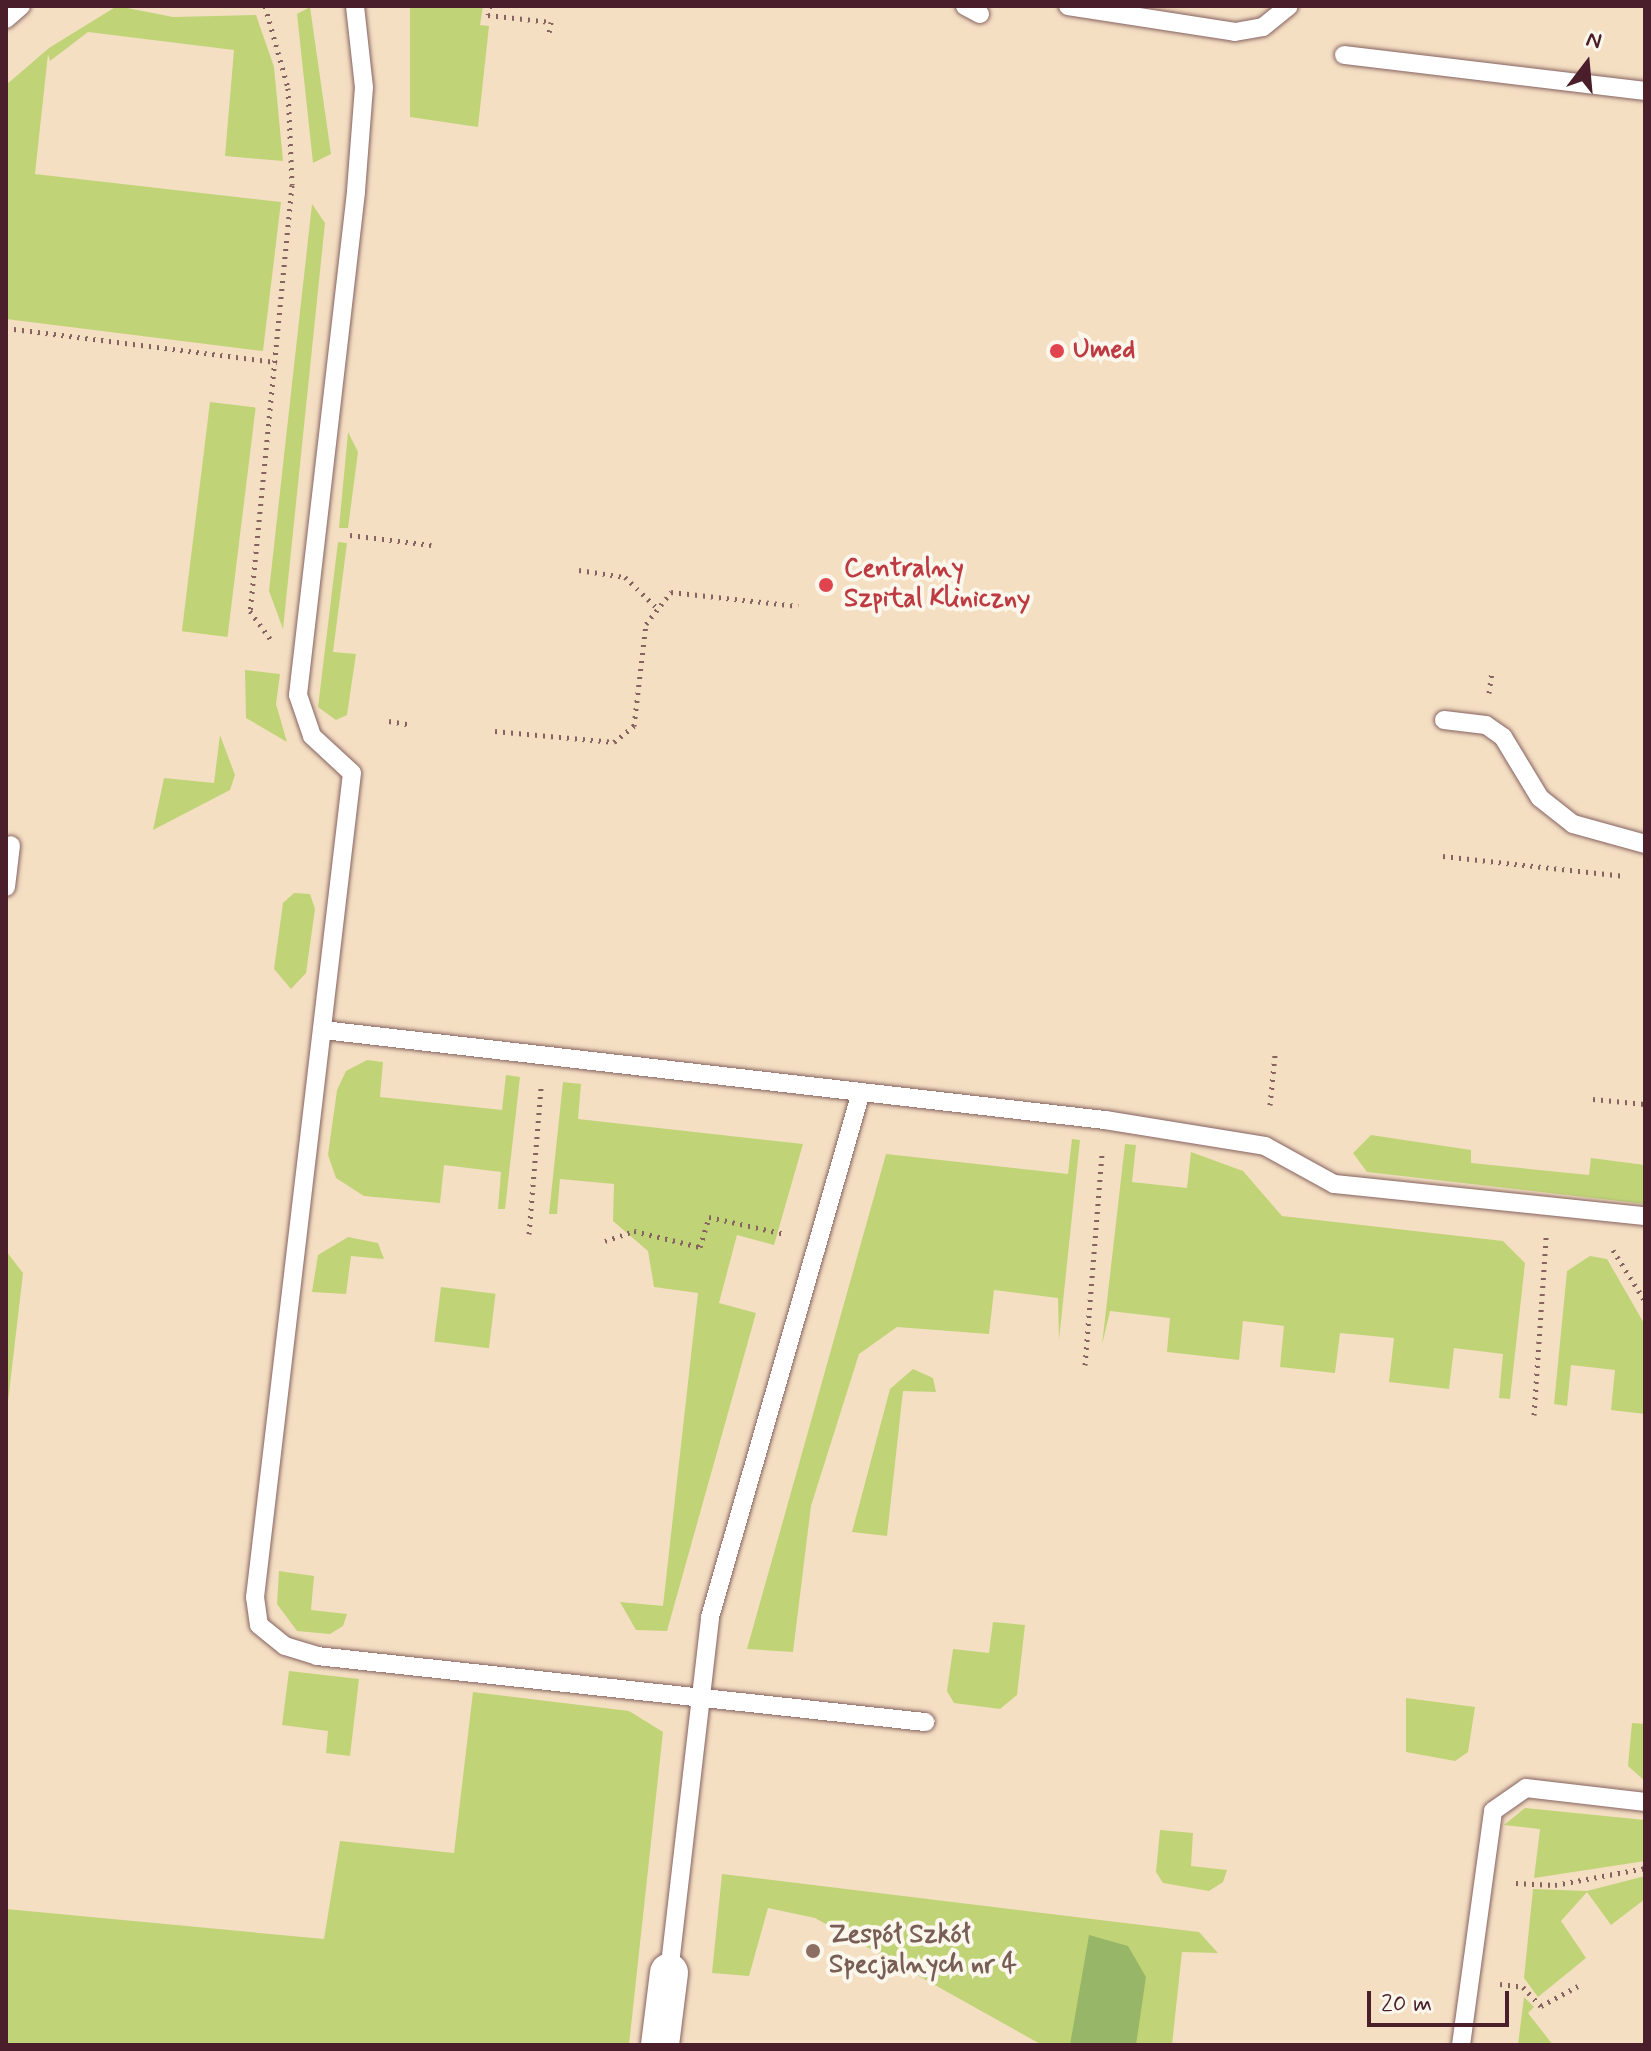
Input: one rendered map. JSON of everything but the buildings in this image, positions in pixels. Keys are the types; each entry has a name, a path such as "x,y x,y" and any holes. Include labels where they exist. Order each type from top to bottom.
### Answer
{"street":[{"path":"660,2045 669,1973"}],"lane":[{"path":"6,19 21,6"},
{"path":"355,6 364,87 356,192 317,531 301,715 352,773 255,1597 259,1625 285,1646 317,1656 925,1722"},
{"path":"1068,6 1235,32 1263,27 1289,6"},
{"path":"1344,55 1645,91"},
{"path":"1444,720 1486,725 1503,737 1540,798 1573,824 1645,844"},
{"path":"6,887 11,845"},
{"path":"323,1030 1105,1120 1265,1146 1334,1184 1645,1216"},
{"path":"669,1973 698,1695 710,1617 861,1092"},
{"path":"1461,2045 1486,1823 1507,1796 1526,1788 1645,1802"}],"path":[{"path":"250,611 277,362 291,132 279,45 265,6"},
{"path":"490,6 488,15 551,22 549,33"},
{"path":"6,328 277,362"},
{"path":"317,531 431,545"},
{"path":"579,570 625,577 658,609"},
{"path":"495,731 614,742 634,726 646,624 671,592 798,606"},
{"path":"1490,687 1492,671"},
{"path":"389,721 411,725"},
{"path":"1443,856 1629,877"},
{"path":"1270,1105 1275,1055"},
{"path":"1593,1099 1645,1104"},
{"path":"1085,1365 1105,1120"},
{"path":"529,1234 537,1142"},
{"path":"1534,1415 1548,1206"},
{"path":"605,1241 634,1231 700,1247 709,1217 785,1234"},
{"path":"1613,1250 1645,1301"},
{"path":"1480,1880 1555,1885 1645,1868"},
{"path":"1468,1981 1523,1987 1541,2006 1578,1986"}],"green space":[{"path":"117,6 173,17 256,15 274,67 283,161 225,156 234,50 88,32 50,61 48,54 35,174 281,202 263,351 6,319 6,85 49,48"},
{"path":"410,6 483,6 480,25 489,26 478,127 410,117"},
{"path":"310,7 331,154 313,163 297,14"},
{"path":"312,204 325,223 283,629 269,591"},
{"path":"210,402 256,408 228,637 182,631"},
{"path":"348,432 358,452 348,528 339,528"},
{"path":"338,542 347,543 333,652 356,654 347,715 336,720 318,707"},
{"path":"245,670 280,674 276,704 287,742 246,718"},
{"path":"220,735 235,775 230,790 153,830 164,778 214,783"},
{"path":"294,893 310,894 315,909 306,973 291,989 274,969 283,903"},
{"path":"367,1060 383,1062 380,1097 502,1110 506,1075 520,1077 505,1209 498,1209 501,1172 444,1165 440,1203 364,1196 336,1178 328,1155 337,1090 346,1071"},
{"path":"563,1082 581,1084 578,1119 803,1144 774,1245 737,1235 719,1303 756,1313 667,1631 636,1630 620,1602 663,1606 698,1293 654,1287 648,1251 613,1221 614,1184 560,1179 557,1214 549,1214"},
{"path":"1371,1135 1471,1150 1471,1163 1589,1175 1591,1158 1645,1165 1645,1204 1367,1172 1353,1153"},
{"path":"1072,1139 1080,1140 1059,1340 1058,1298 994,1290 989,1334 897,1327 859,1354 811,1506 793,1652 747,1649 886,1154 1068,1174"},
{"path":"1125,1144 1136,1145 1132,1182 1187,1188 1191,1152 1243,1171 1282,1216 1503,1241 1525,1263 1510,1399 1499,1398 1503,1354 1454,1348 1449,1389 1389,1382 1394,1338 1340,1333 1335,1373 1280,1367 1284,1326 1243,1321 1239,1360 1167,1352 1170,1318 1110,1311 1102,1345"},
{"path":"348,1237 378,1243 384,1259 351,1256 346,1294 312,1292 318,1255"},
{"path":"6,1251 23,1273 6,1419"},
{"path":"1590,1256 1607,1259 1645,1325 1645,1414 1611,1410 1615,1370 1571,1365 1567,1406 1554,1404 1567,1271"},
{"path":"441,1287 496,1294 489,1348 434,1342"},
{"path":"913,1369 933,1378 936,1392 903,1391 887,1536 852,1532 890,1389"},
{"path":"279,1571 314,1576 311,1610 347,1614 343,1626 330,1634 297,1631 277,1604"},
{"path":"993,1622 1025,1625 1017,1695 1000,1709 954,1703 947,1691 953,1649 989,1653"},
{"path":"289,1671 359,1679 350,1756 326,1753 328,1731 282,1725"},
{"path":"473,1692 629,1711 663,1732 629,2045 6,2045 6,1909 324,1939 340,1841 454,1853"},
{"path":"1406,1698 1475,1707 1468,1752 1455,1761 1406,1752"},
{"path":"1632,1723 1645,1724 1645,1781 1628,1766"},
{"path":"1525,1808 1645,1820 1645,1861 1534,1878 1540,1829 1504,1825"},
{"path":"1160,1830 1193,1833 1191,1866 1227,1870 1223,1882 1209,1891 1163,1883 1156,1872"},
{"path":"722,1874 1199,1932 1218,1953 1182,1952 1172,2045 1042,2045 815,1918 768,1908 749,1976 712,1973"},
{"path":"1645,1876 1645,1899 1611,1925 1587,1892 1561,1921 1586,1958 1538,1997 1524,1978 1533,1889 1587,1891"},
{"path":"1089,1935 1128,1946 1146,1977 1136,2045 1070,2045"},
{"path":"1524,1997 1534,2007 1528,2013 1553,2045 1518,2045"}],"place":[{"name":"Umed","path":"1057,351"},
{"name":"Centralny Szpital Kliniczny","path":"826,585"},
{"name":"Zespół Szkół Specjalnych nr 4","path":"813,1951"}]}
